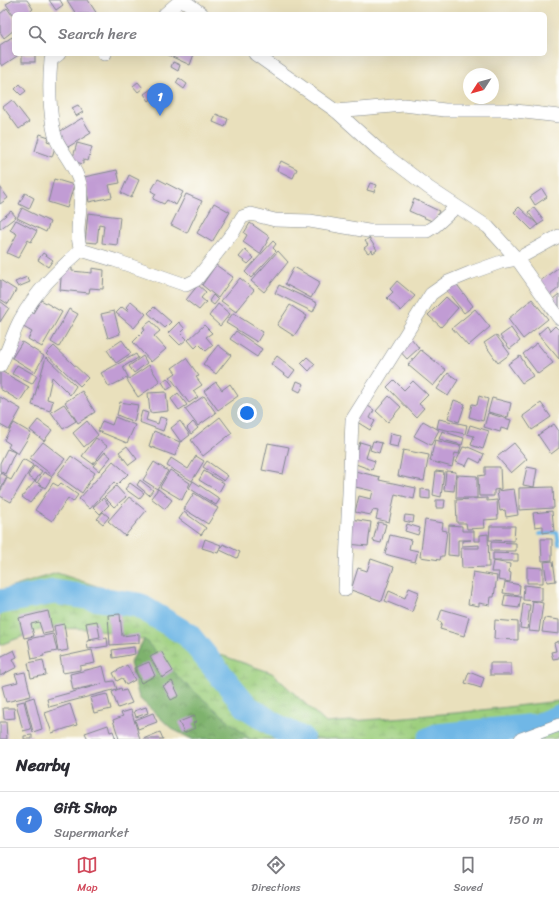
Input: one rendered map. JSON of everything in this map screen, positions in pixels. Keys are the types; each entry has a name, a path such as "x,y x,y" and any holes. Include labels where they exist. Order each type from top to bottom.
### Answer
{"street":[{"path":"167,12 182,0 199,12"},
{"path":"57,56 51,60 49,83 50,110 56,140 80,182 82,194 77,224 78,242 81,250"},
{"path":"258,56 336,111 379,150 429,188 488,227 517,259 559,318"},
{"path":"336,111 404,105 446,110 507,110 559,116"},
{"path":"81,250 186,285 196,280 234,231 242,217 251,214 275,220 310,221 368,231 427,231 436,226 456,207"},
{"path":"345,590 352,420 431,294 448,282 501,262 517,259 559,236"},
{"path":"0,366 20,320 36,294 57,270 81,250"},
{"path":"521,739 559,725"}],"green space":[{"path":"57,573 133,598 218,654 272,673 326,723 456,713 559,701 559,737 554,739 250,739 183,682 145,640 94,629 45,628 0,645 0,591"},
{"path":"153,624 316,739 192,739 172,729 139,698 130,663"}],"building":[{"path":"13,0 27,0 33,9 29,12 12,13 6,4"},
{"path":"49,0 60,0 63,5 56,10"},
{"path":"67,0 88,0 96,12 75,12"},
{"path":"7,8 12,15 12,32 4,38 0,32 0,14"},
{"path":"12,37 12,56 17,56 2,66 0,63 0,45"},
{"path":"22,56 35,56 35,62 22,62"},
{"path":"170,56 193,56 190,65"},
{"path":"173,62 180,65 178,71 171,67"},
{"path":"179,78 187,84 184,89 176,83"},
{"path":"138,82 143,88 138,92 133,86"},
{"path":"20,84 26,91 21,95 15,89"},
{"path":"151,89 155,96 149,101 144,94"},
{"path":"12,100 29,122 19,129 3,107"},
{"path":"78,105 83,112 76,116 72,108"},
{"path":"216,114 228,119 225,127 213,122"},
{"path":"82,118 91,133 68,147 59,132"},
{"path":"40,134 49,137 47,141 56,144 52,157 35,151"},
{"path":"77,143 92,147 88,161 83,160 83,164 72,161"},
{"path":"281,161 297,169 293,178 277,170"},
{"path":"117,170 120,183 109,185 112,197 89,202 84,177"},
{"path":"129,175 139,180 131,198 121,193"},
{"path":"54,179 74,185 67,208 48,202"},
{"path":"158,179 183,192 176,205 167,200 164,204 153,199 156,194 151,191"},
{"path":"370,183 377,185 374,192 367,190"},
{"path":"0,187 8,198 0,204"},
{"path":"542,189 547,197 535,205 530,197"},
{"path":"25,193 34,198 29,209 19,204"},
{"path":"186,194 202,201 187,233 171,225"},
{"path":"414,199 439,211 434,222 409,211"},
{"path":"214,203 230,212 212,242 197,233"},
{"path":"519,207 538,225 532,230 514,212"},
{"path":"22,208 50,222 46,232 17,218"},
{"path":"534,208 544,221 538,225 528,212"},
{"path":"11,211 16,217 0,229 0,220"},
{"path":"88,213 120,217 117,245 102,243 104,225 99,224 97,243 85,242"},
{"path":"16,220 37,231 31,242 28,240 18,258 7,253 17,234 10,230"},
{"path":"250,223 270,237 260,254 243,242 247,235 244,233"},
{"path":"369,238 377,250 373,253 372,250 368,253 364,248 368,245 365,241"},
{"path":"273,241 276,244 273,248 276,251 251,278 245,272"},
{"path":"245,250 254,258 248,264 239,257"},
{"path":"278,251 288,262 264,292 251,281"},
{"path":"43,253 53,260 48,267 38,260"},
{"path":"216,265 233,277 218,298 202,285"},
{"path":"62,267 72,268 72,271 92,273 92,268 104,270 103,289 90,288 89,293 60,290"},
{"path":"294,267 320,282 311,298 285,284"},
{"path":"559,267 559,288 550,295 540,281"},
{"path":"27,277 30,282 18,287 15,282"},
{"path":"240,278 254,290 236,312 221,301"},
{"path":"0,280 16,290 8,304 0,299"},
{"path":"397,281 415,296 401,311 387,298 393,292 390,289"},
{"path":"455,282 473,306 464,313 446,290"},
{"path":"198,285 206,292 201,298 206,302 199,310 186,300"},
{"path":"279,285 317,303 313,312 275,293"},
{"path":"559,294 559,307 553,299"},
{"path":"213,295 218,300 214,305 209,301"},
{"path":"446,297 458,308 441,327 428,315"},
{"path":"532,299 548,319 523,339 508,319"},
{"path":"41,300 62,312 42,347 28,339 32,332 20,325 28,310 33,313"},
{"path":"0,301 9,308 0,322"},
{"path":"131,301 146,314 134,328 116,313 122,307 127,311 128,309 126,307"},
{"path":"218,304 230,314 220,326 209,316"},
{"path":"290,305 307,316 294,336 277,325"},
{"path":"154,307 171,322 165,328 148,313"},
{"path":"69,309 78,314 59,347 51,342"},
{"path":"475,309 490,327 468,346 452,328"},
{"path":"114,311 120,334 108,338 101,314"},
{"path":"233,313 263,332 257,342 226,323"},
{"path":"151,321 160,331 154,336 166,349 151,362 133,342 145,330 143,327"},
{"path":"179,322 185,329 181,333 187,339 180,345 168,333"},
{"path":"204,325 212,333 206,337 213,345 206,351 199,344 195,348 188,340"},
{"path":"547,326 550,331 555,326 559,330 559,359 538,334"},
{"path":"511,328 520,341 510,349 500,336"},
{"path":"236,331 262,349 257,357 230,339"},
{"path":"496,335 510,354 498,363 484,343"},
{"path":"411,338 419,348 407,359 398,349"},
{"path":"122,340 131,353 116,363 107,350"},
{"path":"22,342 44,356 35,372 12,358"},
{"path":"537,343 553,363 538,374 523,354"},
{"path":"218,345 231,355 216,374 203,364"},
{"path":"54,346 88,378 80,386 46,354"},
{"path":"421,350 446,370 433,386 408,365"},
{"path":"136,354 138,358 123,367 128,377 109,387 101,373"},
{"path":"143,356 147,363 134,373 129,366"},
{"path":"277,356 295,370 289,378 271,364"},
{"path":"520,356 533,376 522,383 508,364"},
{"path":"46,357 76,386 70,395 52,377 47,399 53,401 50,411 32,405"},
{"path":"307,357 315,364 309,371 301,363"},
{"path":"186,358 199,376 196,377 202,385 193,391 198,397 189,403 170,377 176,373 172,368"},
{"path":"17,365 37,376 32,384 12,374"},
{"path":"149,365 160,382 138,397 127,380"},
{"path":"1,371 29,387 20,401 0,389"},
{"path":"448,373 458,380 448,396 437,389"},
{"path":"167,378 173,386 167,390 162,382"},
{"path":"394,380 404,390 413,381 428,395 419,404 424,408 416,417 387,387"},
{"path":"297,381 304,384 300,392 294,389"},
{"path":"216,382 222,390 230,384 238,396 218,410 204,391"},
{"path":"82,391 95,412 78,423 65,402"},
{"path":"166,392 168,411 150,413 148,393"},
{"path":"178,393 187,405 179,410 171,399"},
{"path":"204,396 216,413 198,426 185,409"},
{"path":"389,396 401,407 388,422 376,411"},
{"path":"479,396 488,399 483,421 469,417 472,404 477,405"},
{"path":"0,397 21,409 9,430 0,425"},
{"path":"492,398 511,403 508,417 488,412"},
{"path":"454,400 465,404 459,422 448,418"},
{"path":"120,402 138,405 134,422 117,415"},
{"path":"541,403 551,417 532,430 523,416"},
{"path":"64,404 76,421 63,429 51,412"},
{"path":"365,404 374,410 370,418 375,421 370,430 354,420"},
{"path":"142,411 148,413 146,420 158,424 160,417 167,419 163,431 139,422"},
{"path":"488,413 511,420 508,430 501,428 500,432 484,427"},
{"path":"115,417 135,425 127,443 98,431 102,421 112,425"},
{"path":"220,417 232,433 203,456 191,440"},
{"path":"439,419 467,425 465,434 437,428"},
{"path":"38,420 52,430 44,441 30,430"},
{"path":"87,421 98,435 84,447 73,433"},
{"path":"180,421 190,435 181,442 171,428"},
{"path":"423,421 439,430 431,445 414,436"},
{"path":"193,422 198,428 191,434 187,428"},
{"path":"14,423 31,433 18,454 8,447 10,444 4,440"},
{"path":"554,424 559,431 559,448 551,454 538,435"},
{"path":"470,425 489,431 483,449 471,445 474,436 467,434"},
{"path":"154,431 180,442 175,456 149,446"},
{"path":"442,431 464,438 462,445 439,439"},
{"path":"390,433 401,435 398,447 388,445"},
{"path":"96,438 107,446 93,464 82,456"},
{"path":"435,440 461,446 459,454 455,453 452,467 430,461"},
{"path":"373,441 382,443 379,453 370,450"},
{"path":"43,442 65,459 52,475 30,458"},
{"path":"360,442 370,445 366,458 375,461 372,470 353,463"},
{"path":"268,443 289,447 283,474 262,470"},
{"path":"514,443 527,459 511,473 497,457"},
{"path":"127,446 137,459 129,465 119,452"},
{"path":"463,447 468,447 484,454 480,463 470,458 466,466 456,462"},
{"path":"7,449 15,452 5,474 0,471 0,463"},
{"path":"403,450 429,455 424,481 398,476"},
{"path":"105,452 111,457 99,471 93,466"},
{"path":"71,456 95,473 82,493 57,475"},
{"path":"196,456 204,461 192,481 167,466 171,458 188,469"},
{"path":"23,459 33,465 11,502 0,496 0,492 7,478 11,480"},
{"path":"113,461 128,474 117,485 114,482 90,509 79,499"},
{"path":"207,461 228,476 224,481 203,467"},
{"path":"154,462 168,471 157,489 143,480"},
{"path":"34,466 42,471 35,481 28,476"},
{"path":"485,467 500,467 501,489 494,490 494,496 479,496 478,476 485,475"},
{"path":"527,467 537,469 534,487 523,485"},
{"path":"170,470 190,483 182,500 160,487"},
{"path":"204,471 224,483 219,492 199,480"},
{"path":"355,471 380,477 379,480 416,488 414,499 395,494 389,522 376,519 378,511 373,510 371,515 355,512 359,496 371,499 373,491 351,486"},
{"path":"436,471 444,472 441,497 433,495"},
{"path":"446,471 456,472 454,491 444,490"},
{"path":"44,472 52,477 45,488 38,483 43,487 30,503 22,497 35,481 37,483"},
{"path":"0,473 7,476 0,490"},
{"path":"457,475 477,476 477,498 456,498"},
{"path":"140,480 153,490 149,495 137,485"},
{"path":"193,481 220,499 216,505 189,488"},
{"path":"53,483 58,486 61,483 78,495 73,502 68,498 52,521 35,510"},
{"path":"130,483 144,493 139,499 125,489"},
{"path":"116,486 126,497 114,507 104,497"},
{"path":"553,487 554,508 519,510 519,488"},
{"path":"158,489 172,500 165,509 151,498"},
{"path":"421,489 430,490 430,499 421,498"},
{"path":"514,489 518,515 506,517 505,510 500,511 497,491"},
{"path":"194,493 218,508 208,524 184,509"},
{"path":"129,497 146,511 125,536 108,521"},
{"path":"103,498 109,505 100,514 93,507"},
{"path":"487,498 487,501 497,500 498,519 484,520 485,528 467,529 466,523 457,523 456,500"},
{"path":"436,500 445,500 444,508 436,508"},
{"path":"552,511 554,531 543,533 543,526 535,527 533,513"},
{"path":"103,512 109,517 103,524 97,519"},
{"path":"184,512 206,528 201,535 179,519"},
{"path":"405,515 414,516 413,523 404,521"},
{"path":"351,519 371,522 368,546 348,544"},
{"path":"425,520 443,523 442,530 447,531 444,556 441,556 440,560 420,557"},
{"path":"378,522 386,524 381,543 373,541"},
{"path":"407,524 420,528 418,535 405,531"},
{"path":"449,525 462,526 462,531 474,531 474,541 480,541 480,535 488,534 489,567 462,568 461,548 479,548 479,545 462,546 462,541 471,540 458,540 458,556 448,555"},
{"path":"490,526 515,526 514,541 489,540"},
{"path":"390,535 411,540 409,549 418,551 415,562 385,554"},
{"path":"205,539 221,545 218,553 202,548"},
{"path":"541,539 552,539 552,560 542,561"},
{"path":"491,542 516,543 516,551 491,551"},
{"path":"223,544 240,552 237,558 220,550"},
{"path":"493,553 518,554 518,561 493,561"},
{"path":"371,559 394,567 382,601 351,590 358,568 367,571"},
{"path":"493,561 510,564 510,582 498,580 499,572 491,572"},
{"path":"553,561 556,581 547,582 544,562"},
{"path":"527,567 543,568 543,583 527,583"},
{"path":"473,572 497,576 494,597 491,597 490,605 479,603 479,606 468,604"},
{"path":"505,582 520,585 519,595 503,593"},
{"path":"524,585 542,587 542,601 523,600"},
{"path":"409,588 419,592 412,612 385,601 389,591 405,598"},
{"path":"505,595 521,597 519,608 503,606"},
{"path":"533,601 543,603 539,632 529,631"},
{"path":"523,604 530,605 527,629 520,628"},
{"path":"442,609 469,617 464,636 440,629 442,623 438,621"},
{"path":"48,611 53,632 43,634 39,622 31,624 34,636 24,638 19,618"},
{"path":"120,614 122,636 139,634 139,643 110,645 108,615"},
{"path":"544,618 559,620 559,634 542,632"},
{"path":"495,620 518,622 518,640 494,639"},
{"path":"97,621 100,637 89,639 86,623"},
{"path":"64,624 68,650 58,652 54,626"},
{"path":"53,634 57,651 43,654 44,656 32,659 28,639"},
{"path":"107,638 108,646 88,649 87,641"},
{"path":"559,641 559,658 553,659 551,652 556,651 554,643"},
{"path":"134,647 135,654 113,658 112,650"},
{"path":"14,650 17,657 13,659 17,667 0,676 0,657"},
{"path":"92,650 95,663 80,666 80,670 63,673 60,657"},
{"path":"161,651 173,671 162,678 150,657"},
{"path":"43,660 46,675 31,678 28,663"},
{"path":"149,662 155,676 141,683 134,668"},
{"path":"490,663 511,663 511,675 490,675"},
{"path":"127,665 135,680 126,685 122,678 117,681 113,673"},
{"path":"103,666 107,682 114,681 117,689 49,707 47,699 102,684 73,690 70,674"},
{"path":"25,672 31,696 6,702 2,686 18,682 15,674"},
{"path":"469,672 484,678 481,688 465,683"},
{"path":"172,681 179,696 171,700 163,686"},
{"path":"121,688 122,691 126,690 132,703 118,708 112,692"},
{"path":"107,694 111,709 94,713 90,698"},
{"path":"34,697 42,729 33,732 25,700"},
{"path":"24,701 31,729 23,731 16,703"},
{"path":"70,704 77,725 52,733 45,713"},
{"path":"146,707 148,713 136,717 134,711"},
{"path":"3,708 14,708 15,718 4,719"},
{"path":"131,710 140,739 119,739 113,720 123,716 121,713"},
{"path":"153,713 157,722 138,729 135,720"},
{"path":"194,716 196,722 193,723 195,728 184,733 179,722"},
{"path":"0,722 6,722 7,739 0,739"},
{"path":"108,725 110,732 113,731 116,739 88,739 85,733"},
{"path":"160,732 163,739 143,739"},
{"path":"32,735 32,739 24,739 24,736"}],"waterway":[{"path":"540,534 557,532 559,544"},
{"path":"0,602 54,592 138,605 188,635 247,707 280,728 302,739"},
{"path":"430,739 437,736 537,726 559,717"}],"place":[{"name":"Gift Shop","path":"160,116"}]}
